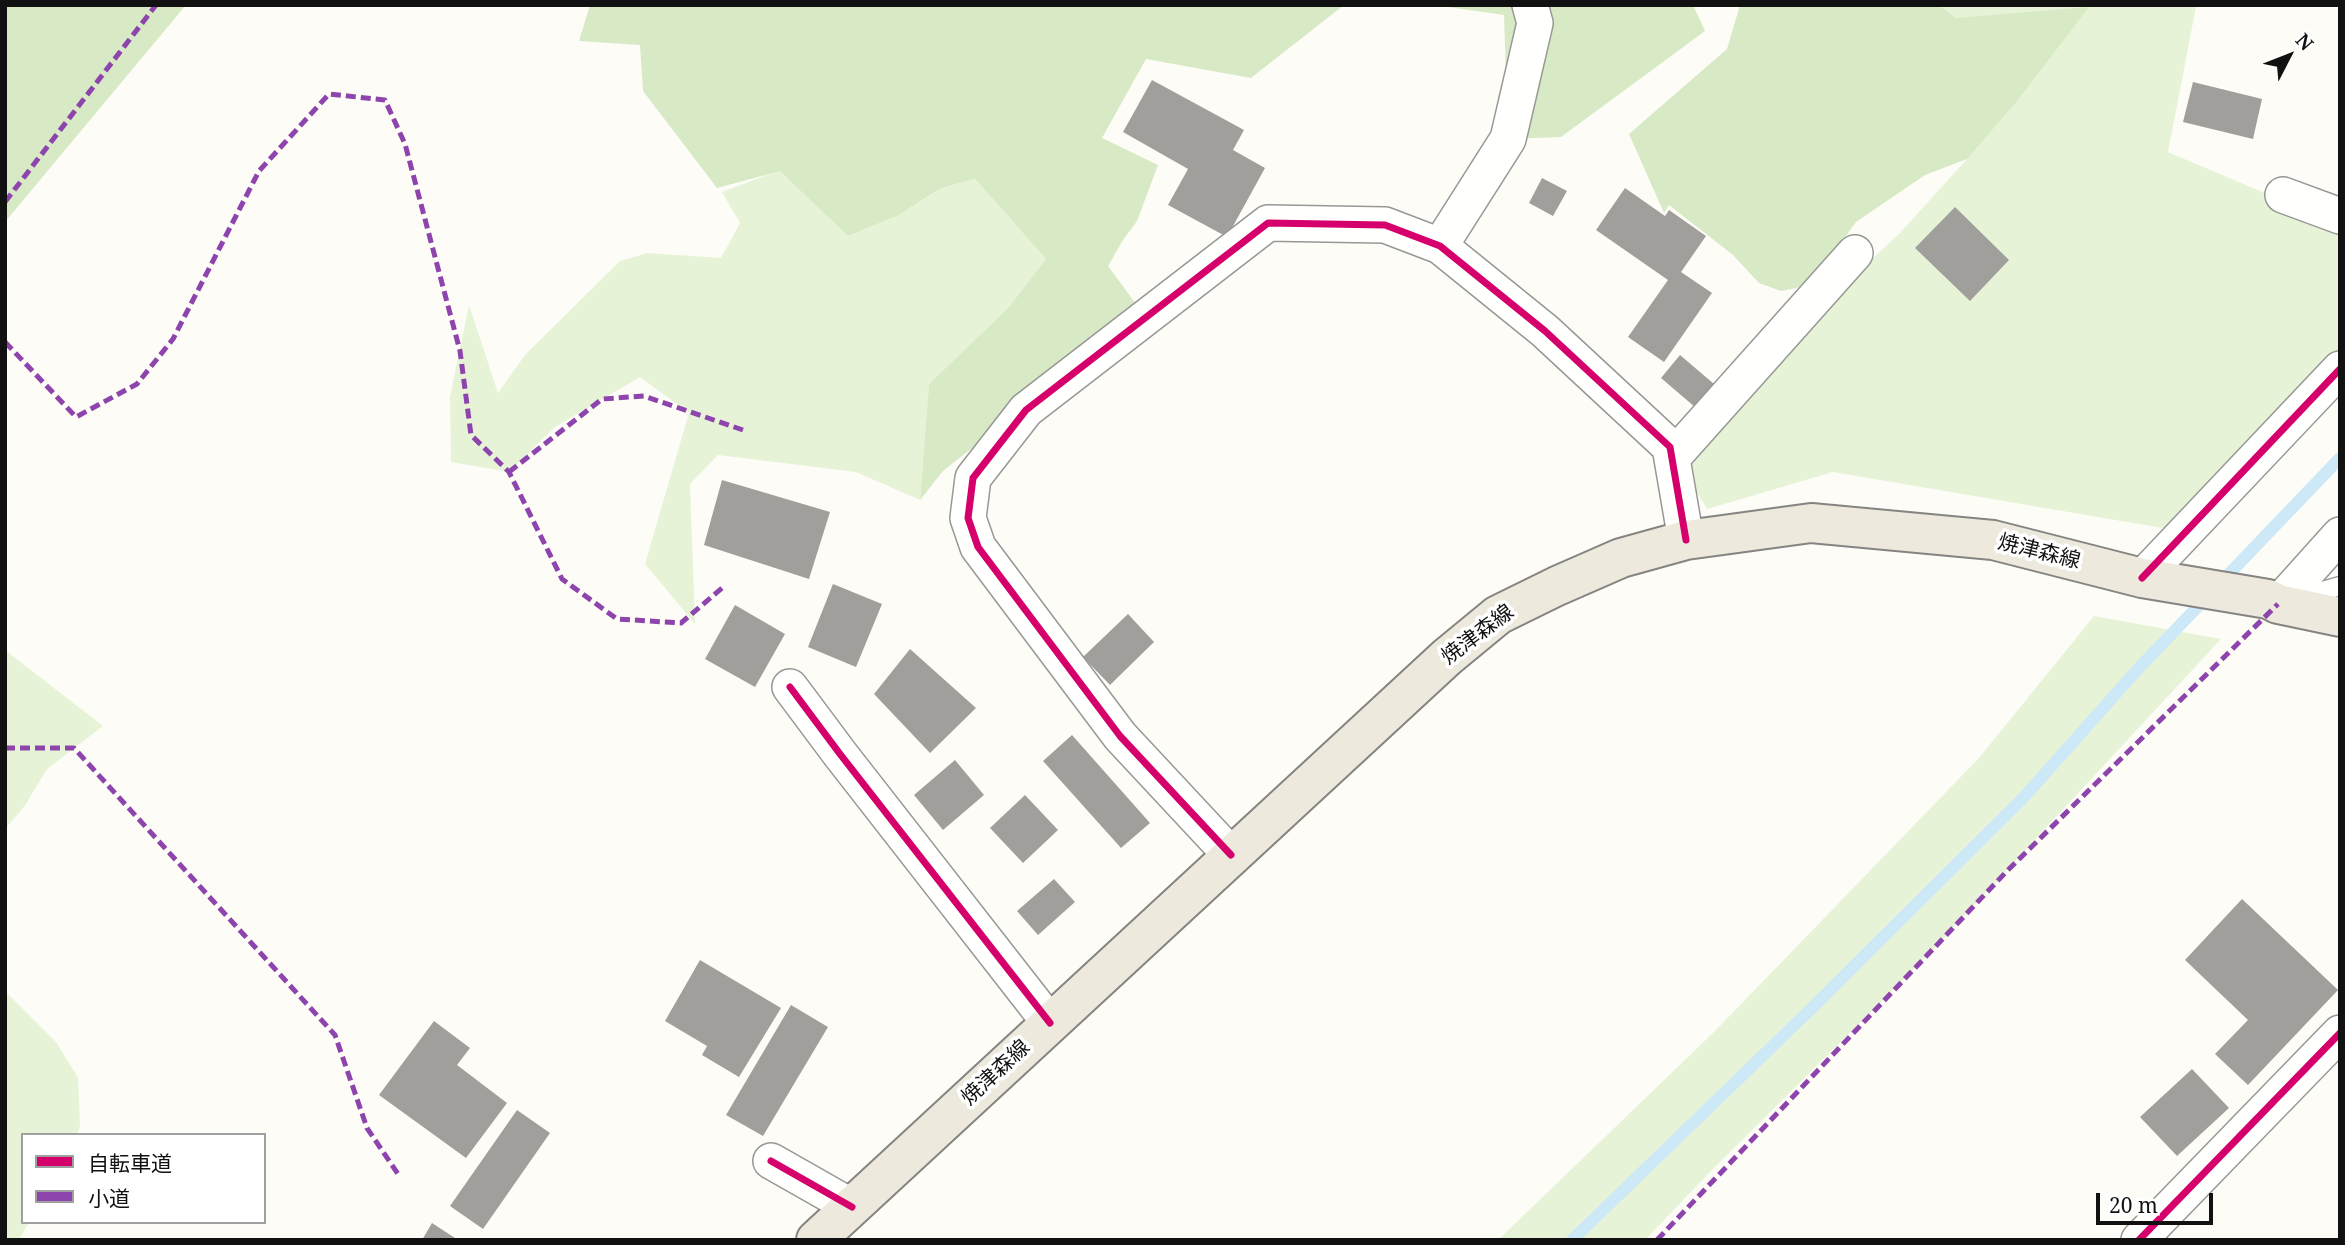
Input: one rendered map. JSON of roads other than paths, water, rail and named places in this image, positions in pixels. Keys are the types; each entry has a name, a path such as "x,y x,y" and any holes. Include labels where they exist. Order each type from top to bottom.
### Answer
{"main road":[{"name":"焼津森線","path":"816,1240 1447,657 1498,615 1621,558 1686,540 1811,523 1993,540 2142,578 2340,617"}],"street":[{"path":"1440,246 1508,139 1535,23 1530,5"},
{"path":"2283,195 2340,216"},
{"path":"1231,855 1120,736 978,547 968,518 973,478 1026,410 1268,223 1385,225 1440,246 1545,331 1670,447 1686,540"},
{"path":"1672,458 1855,253"},
{"path":"2142,578 2340,369"},
{"path":"2273,602 2340,535"},
{"path":"790,687 1050,1023"},
{"path":"2138,1240 2340,1033"},
{"path":"771,1161 852,1207"}],"lane":[{"path":"2273,602 2340,586"}],"waterway":[{"path":"1572,1240 1812,1008 2025,796 2137,670 2340,458"}]}
